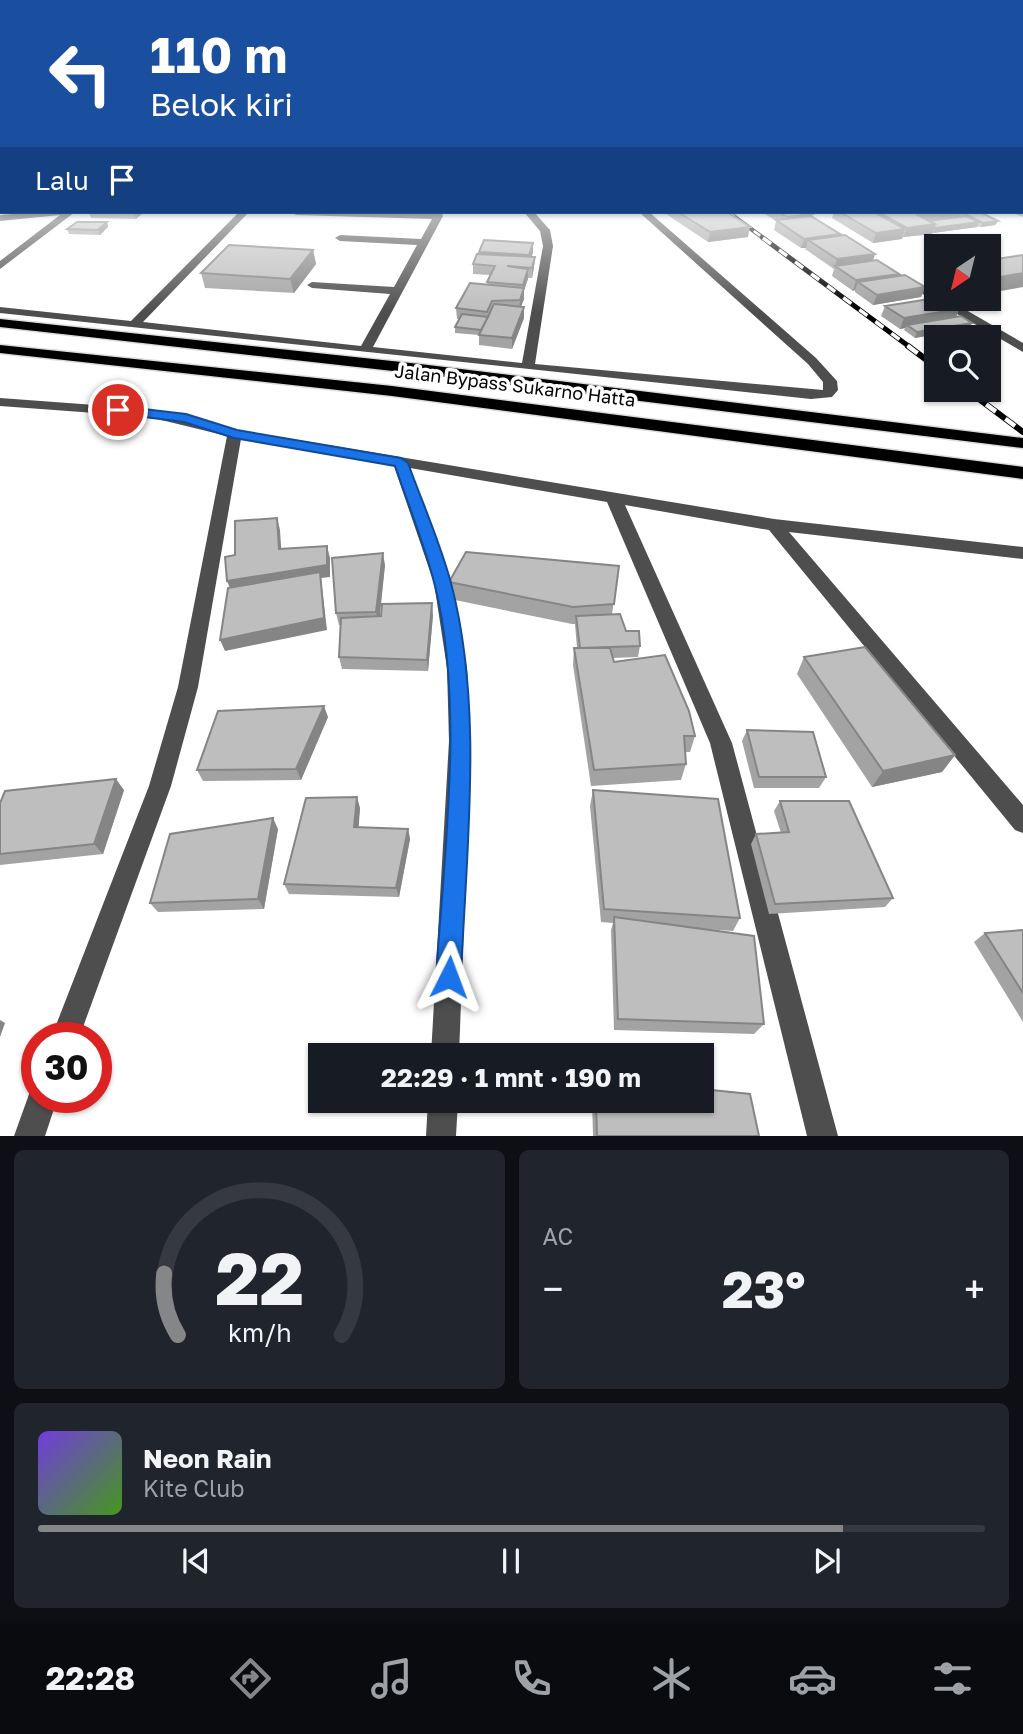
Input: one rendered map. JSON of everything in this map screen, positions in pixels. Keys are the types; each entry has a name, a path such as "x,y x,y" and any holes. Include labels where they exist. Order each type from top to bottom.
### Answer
{"highway":[{"name":"Jalan Bypass Sukarno Hatta","path":"0,323 407,368 1023,443"},
{"name":"Jalan Bypass Sukarno Hatta","path":"0,349 393,391 1023,473"}],"street":[{"path":"0,218 45,214"},
{"path":"0,266 65,214"},
{"path":"134,325 242,214"},
{"path":"365,350 438,214"},
{"path":"528,366 548,246 545,230 531,214"},
{"path":"0,310 811,395 827,394 831,390 830,381 812,361 646,214"},
{"path":"340,237 424,242"},
{"path":"897,275 924,291"},
{"path":"313,285 397,290"},
{"path":"960,312 1023,348"},
{"path":"0,402 186,418 234,434 774,525 1023,553"},
{"path":"71,1022 160,786 188,687 234,434"},
{"path":"401,463 443,583 457,680 460,741 446,1043"},
{"path":"613,497 721,743 745,844 823,1136"},
{"path":"774,525 1023,822"},
{"path":"29,1136 37,1113"},
{"path":"441,1136 442,1113"}],"building":[{"path":"681,214 730,214 750,227 710,232"},
{"path":"782,214 812,214 787,217"},
{"path":"843,214 878,214 905,229 876,233"},
{"path":"882,214 925,214 918,215 935,224 907,228"},
{"path":"965,214 984,214 998,221 983,223"},
{"path":"811,216 840,234 804,239 776,220"},
{"path":"966,216 979,222 934,228 935,224 929,221"},
{"path":"77,222 107,222 98,230 67,229"},
{"path":"845,235 875,254 837,259 808,240"},
{"path":"484,240 533,243 529,255 479,252"},
{"path":"229,245 313,250 290,279 201,273"},
{"path":"477,254 535,257 532,268 507,266 528,269 523,285 487,282 495,266 473,264"},
{"path":"1023,255 1023,273 1001,277 1001,258"},
{"path":"877,260 899,274 856,280 835,266"},
{"path":"905,275 924,287 877,295 858,282"},
{"path":"470,283 524,288 520,300 492,301 487,312 456,308"},
{"path":"924,300 924,312 941,312 904,318 885,306"},
{"path":"494,304 524,307 512,338 479,335"},
{"path":"462,314 488,317 481,330 455,327"},
{"path":"961,316 972,323 924,325 924,331 917,332 907,325"},
{"path":"277,518 279,549 327,546 327,565 227,581 225,557 235,555 235,521"},
{"path":"466,552 619,566 614,604 573,607 449,582"},
{"path":"383,553 376,612 336,613 332,558"},
{"path":"320,572 324,618 220,640 228,588"},
{"path":"432,603 427,660 339,657 341,618 381,616 382,604"},
{"path":"620,614 626,631 639,631 640,646 580,648 576,616"},
{"path":"865,647 955,755 883,771 804,657"},
{"path":"574,648 610,648 614,662 665,655 689,711 695,736 684,736 686,764 594,770"},
{"path":"324,706 296,769 197,770 218,711"},
{"path":"747,730 813,732 826,777 759,777"},
{"path":"116,779 94,844 0,854 0,803 5,791"},
{"path":"593,790 718,799 740,918 604,909"},
{"path":"357,797 354,827 408,829 396,888 284,884 306,798"},
{"path":"780,801 849,801 893,898 775,904 756,834 789,832"},
{"path":"273,818 258,899 150,903 170,834"},
{"path":"614,917 754,936 764,1024 618,1019"},
{"path":"1023,930 1023,993 985,933"},
{"path":"714,1090 750,1094 759,1136 597,1136 596,1113 714,1113"}],"railway":[{"path":"731,214 766,240"},
{"path":"763,238 911,348"},
{"path":"908,346 924,358"},
{"path":"983,402 1023,432"}],"route":[{"path":"118,410 186,418 234,434 401,463 443,583 457,668 460,741 449,977"}]}
